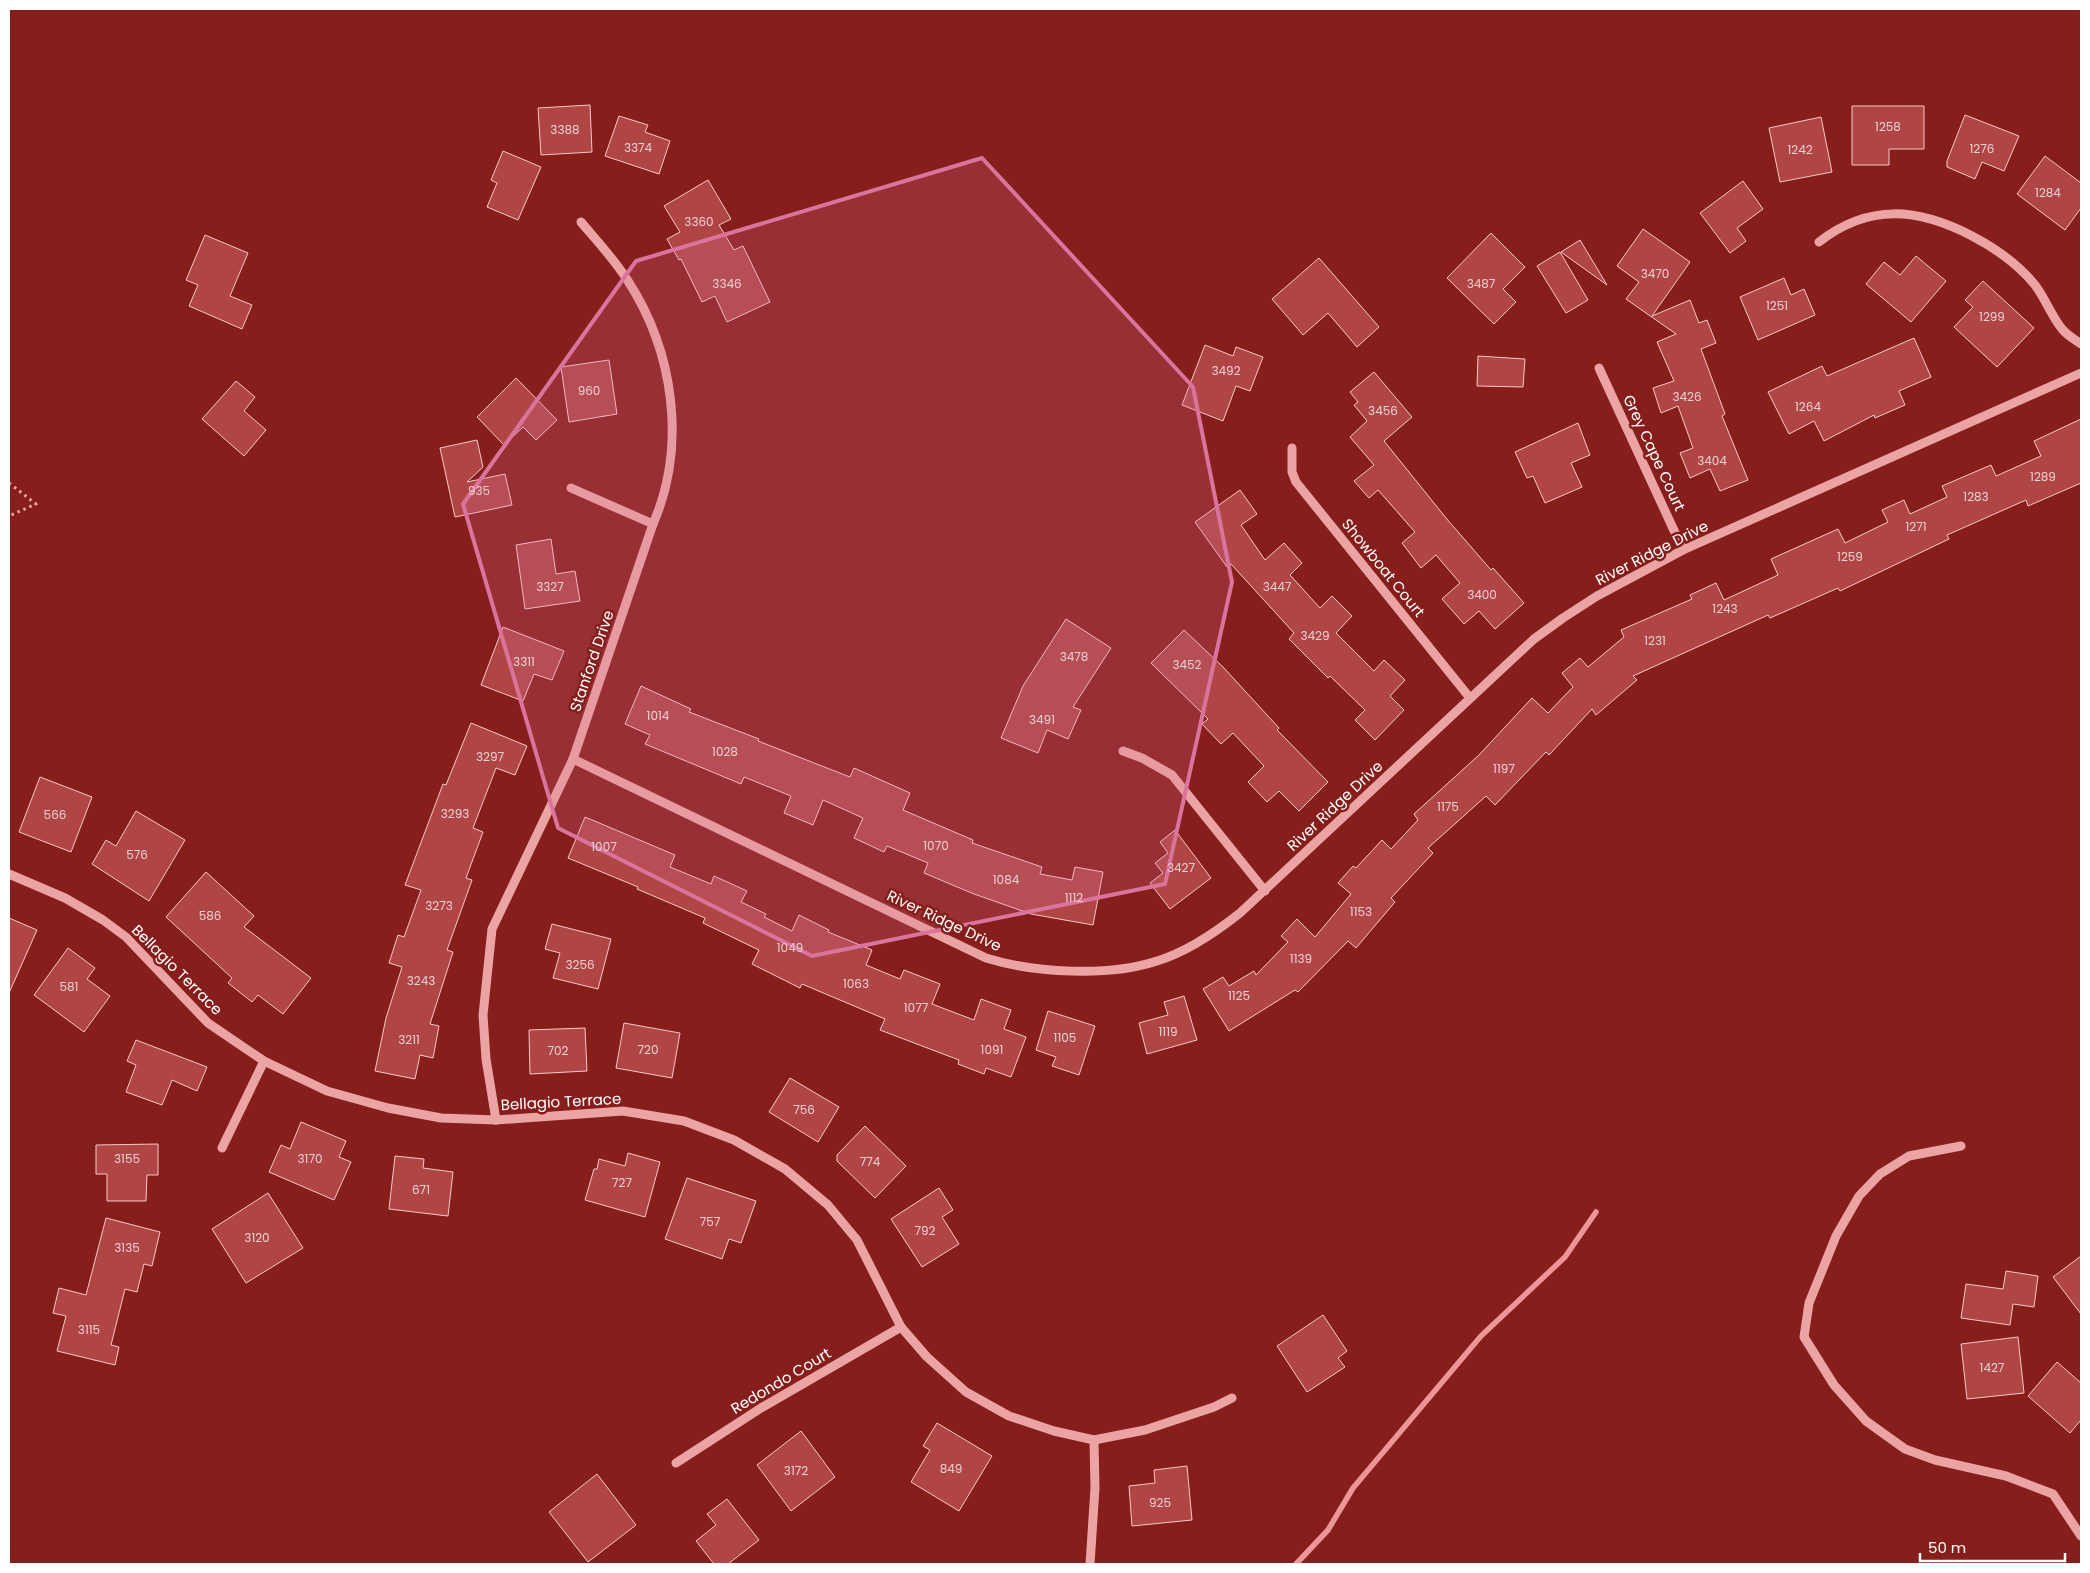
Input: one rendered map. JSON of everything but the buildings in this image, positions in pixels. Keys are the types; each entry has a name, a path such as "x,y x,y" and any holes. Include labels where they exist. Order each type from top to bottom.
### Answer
{"street":[{"path":"1819,242 1838,228 1857,219 1894,213 1931,218 1952,226 1984,243 2020,270 2035,285 2063,330 2081,344"},
{"name":"Stanford Drive","path":"496,1120 486,1059 483,1015 492,928 573,759 661,504 667,484 672,448 672,408 665,366 649,320 628,281 580,222"},
{"name":"Grey Cape Court","path":"1600,368 1683,550"},
{"name":"River Ridge Drive","path":"573,759 979,955 1009,964 1038,969 1082,971 1130,967 1158,961 1184,950 1223,926 1265,891 1534,639 1597,596 1683,550 2081,373"},
{"name":"Showboat Court","path":"1292,448 1292,472 1296,482 1470,698"},
{"path":"571,488 653,524"},
{"path":"1123,751 1158,766 1172,775 1265,891"},
{"name":"Bellagio Terrace","path":"9,874 80,905 126,937 208,1023 264,1061 327,1091 388,1108 441,1118 496,1120 622,1111 684,1121 734,1140 785,1169 828,1205 857,1240 900,1326 927,1357 966,1392 1009,1416 1054,1431 1094,1440 1145,1430 1214,1407 1232,1398"},
{"path":"222,1148 264,1061"},
{"path":"1961,1146 1909,1156 1880,1174 1859,1196 1836,1236 1808,1303 1804,1337 1834,1385 1866,1421 1874,1427 1905,1449 1935,1460 2006,1476 2053,1494 2081,1536"},
{"name":"Redondo Court","path":"676,1462 761,1408 900,1326"},
{"path":"1090,1564 1094,1488 1094,1440"}],"path":[{"path":"9,483 36,504 9,516"}],"highlighted area":[{"path":"982,158 1193,387 1232,582 1165,884 812,956 558,828 463,504 636,261"}],"waterway":[{"path":"1296,1564 1328,1530 1353,1488 1481,1336 1565,1257 1596,1212"}]}
